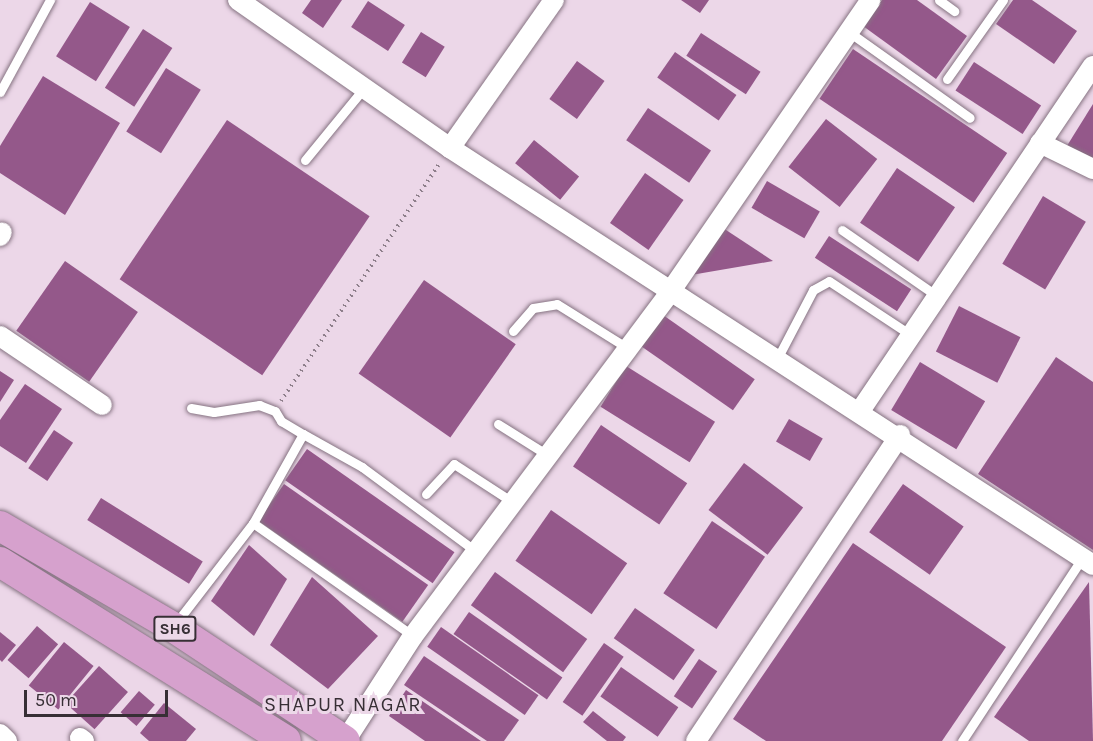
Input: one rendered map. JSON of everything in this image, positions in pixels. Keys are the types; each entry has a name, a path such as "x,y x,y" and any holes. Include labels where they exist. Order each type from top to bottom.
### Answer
{"main road":[{"name":"SH6","path":"0,526 173,627 345,741"},
{"name":"SH6","path":"0,562 286,741"},
{"path":"202,688 220,658"}],"street":[{"path":"238,0 450,148 670,292 900,435 1088,562"},
{"path":"450,148 554,0"},
{"path":"345,741 413,636 479,554 629,349 871,0"},
{"path":"860,411 1093,66"},
{"path":"1040,143 1093,169"},
{"path":"0,336 102,405"},
{"path":"696,741 900,435"},
{"path":"0,734 7,741"}],"lane":[{"path":"0,92 50,0"},
{"path":"939,0 954,11"},
{"path":"947,79 1003,0"},
{"path":"849,32 970,118"},
{"path":"305,160 364,87"},
{"path":"842,230 937,296"},
{"path":"777,359 813,291 829,281 911,335"},
{"path":"513,332 533,308 557,303 629,349"},
{"path":"191,408 214,412 259,405 275,411 281,421 362,467 479,554"},
{"path":"498,424 550,456"},
{"path":"173,627 253,523 303,434"},
{"path":"426,494 454,464 465,466 515,503"},
{"path":"253,523 413,636"},
{"path":"962,741 1088,562"}],"path":[{"path":"275,411 450,148"}],"building":[{"path":"311,0 342,0 323,28 302,13"},
{"path":"681,0 709,0 700,13"},
{"path":"882,0 917,0 967,36 936,79 863,26"},
{"path":"1013,0 1032,0 1077,31 1054,64 996,24"},
{"path":"368,1 405,25 388,51 351,27"},
{"path":"90,2 130,27 96,81 56,56"},
{"path":"143,29 172,48 134,107 105,88"},
{"path":"421,32 445,47 426,77 402,63"},
{"path":"701,33 761,72 746,94 686,56"},
{"path":"853,49 1007,153 974,203 819,99"},
{"path":"675,52 736,95 719,120 657,77"},
{"path":"577,61 605,81 577,119 549,99"},
{"path":"974,62 1041,106 1023,134 955,91"},
{"path":"166,68 201,90 161,153 126,132"},
{"path":"43,76 120,123 65,215 0,173 0,146"},
{"path":"1093,104 1093,164 1065,149"},
{"path":"648,108 711,150 689,183 626,140"},
{"path":"826,119 877,159 840,207 788,167"},
{"path":"227,120 370,216 262,375 120,279"},
{"path":"534,140 579,177 560,200 515,163"},
{"path":"897,168 955,207 918,262 860,223"},
{"path":"645,173 684,200 649,250 610,223"},
{"path":"767,181 820,212 804,238 752,208"},
{"path":"1043,196 1086,222 1045,289 1002,264"},
{"path":"723,228 773,261 691,275"},
{"path":"829,236 911,289 897,311 815,258"},
{"path":"65,261 138,312 89,382 16,331"},
{"path":"424,280 516,344 450,438 359,373"},
{"path":"959,306 1020,337 997,383 936,351"},
{"path":"663,315 755,379 733,410 641,346"},
{"path":"1056,357 1093,382 1093,550 978,474"},
{"path":"920,362 985,401 956,449 891,410"},
{"path":"626,366 715,422 690,462 601,407"},
{"path":"0,371 14,380 0,402"},
{"path":"25,384 62,409 26,463 0,446 0,420"},
{"path":"789,419 823,438 810,461 776,442"},
{"path":"601,425 687,483 659,525 573,466"},
{"path":"54,430 73,443 47,481 28,468"},
{"path":"307,449 454,552 433,583 285,480"},
{"path":"744,463 803,508 768,555 708,510"},
{"path":"284,484 428,585 402,622 258,521"},
{"path":"903,484 964,526 930,575 869,532"},
{"path":"101,498 203,562 189,584 87,520"},
{"path":"551,510 627,563 592,614 515,561"},
{"path":"712,521 765,557 716,629 663,593"},
{"path":"853,543 1006,647 942,741 766,741 733,719"},
{"path":"249,545 287,579 254,636 211,601"},
{"path":"495,572 587,639 563,672 471,605"},
{"path":"312,577 378,636 328,689 270,645"},
{"path":"1089,582 1093,741 1029,741 994,717"},
{"path":"635,608 695,650 674,680 614,638"},
{"path":"469,612 562,677 547,700 454,634"},
{"path":"37,626 58,644 29,678 7,660"},
{"path":"441,627 538,695 525,715 427,647"},
{"path":"0,632 16,645 2,662 0,660"},
{"path":"64,642 94,666 58,709 29,686"},
{"path":"604,643 624,657 582,716 563,702"},
{"path":"424,656 519,720 504,741 487,741 404,685"},
{"path":"699,659 717,671 692,709 674,696"},
{"path":"99,666 128,692 95,729 66,703"},
{"path":"621,667 678,707 658,737 600,696"},
{"path":"406,690 481,741 425,741 389,716"},
{"path":"139,691 155,705 136,726 121,712"},
{"path":"164,703 196,729 186,741 149,741 140,733"},
{"path":"593,711 626,737 623,741 607,741 583,722"}],"district":[{"name":"SHAPUR NAGAR","path":"343,704"}]}
